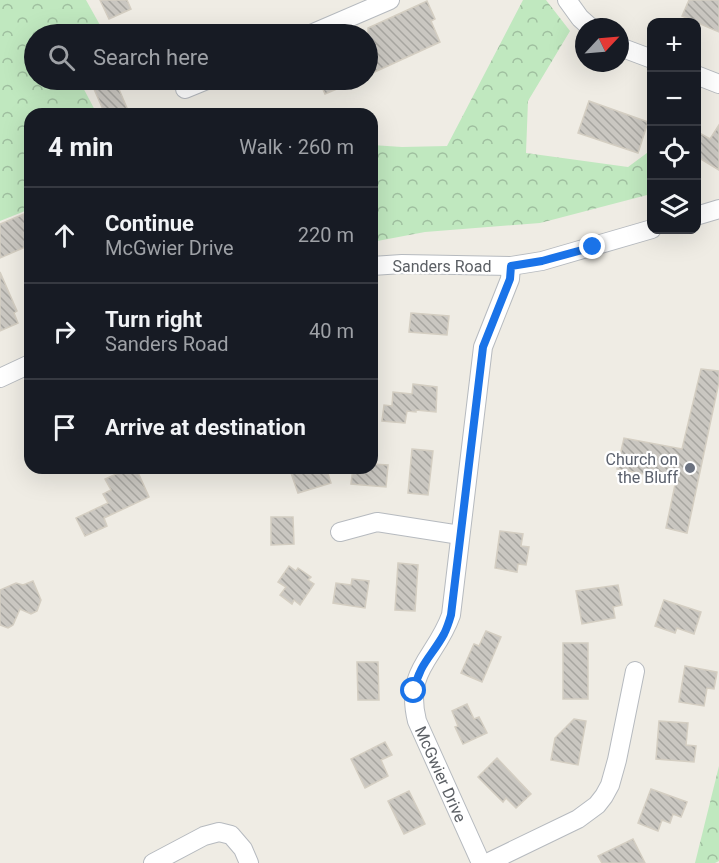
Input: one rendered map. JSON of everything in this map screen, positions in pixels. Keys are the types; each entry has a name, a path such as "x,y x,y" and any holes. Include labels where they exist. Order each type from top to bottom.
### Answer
{"street":[{"path":"334,24 390,0"},
{"path":"567,0 580,18"},
{"path":"629,50 647,57"},
{"path":"701,77 719,84"},
{"path":"701,214 719,209"},
{"name":"Sanders Road","path":"378,266 511,266 542,261 647,230"},
{"name":"McGwier Drive","path":"481,863 417,721 413,706 417,678 423,664 443,635 451,615 483,347 510,279 511,266"},
{"path":"0,378 24,367"},
{"path":"340,532 377,522 460,535"},
{"path":"486,863 579,819 597,805 604,796 614,774 635,671"},
{"path":"153,863 204,836 219,831 231,835 243,849 249,863"}],"green space":[{"path":"0,0 86,0 99,24 24,24 24,90 84,90 94,108 24,108 24,211 0,221"},
{"path":"523,0 546,0 570,31 528,101 526,153 628,167 647,153 647,195 540,223 425,232 378,241 378,145 447,146"},
{"path":"719,766 719,861 695,863"}],"building":[{"path":"100,0 127,0 131,9 109,19"},
{"path":"689,0 719,0 719,32 701,24 701,18 682,16"},
{"path":"427,1 435,19 431,21 440,42 378,70 377,24"},
{"path":"94,90 119,90 127,108 102,108"},
{"path":"589,101 647,122 638,153 578,133"},
{"path":"719,125 719,170 701,159 701,134 710,139"},
{"path":"24,214 24,248 0,258 0,224"},
{"path":"0,272 17,311 14,313 18,323 0,331"},
{"path":"411,313 449,316 447,335 409,332"},
{"path":"701,369 719,371 719,382 687,533 666,528 676,480 617,469 624,438 682,449"},
{"path":"413,384 437,387 436,412 407,411 405,423 382,421 384,405 392,406 393,392 412,394"},
{"path":"412,449 433,451 428,495 408,493"},
{"path":"378,464 388,465 386,487 351,484 352,474 378,474"},
{"path":"116,474 139,474 149,497 104,518 107,526 85,536 76,518 108,503 103,494 111,490 105,479"},
{"path":"291,474 328,474 331,483 298,493"},
{"path":"271,517 293,517 294,544 271,545"},
{"path":"500,531 523,534 521,546 529,547 526,565 518,564 517,572 495,568"},
{"path":"398,563 418,565 415,611 395,610"},
{"path":"289,566 296,571 298,568 311,577 308,580 314,584 300,605 294,600 292,604 280,595 286,587 278,582"},
{"path":"352,579 369,581 365,608 333,603 336,583 351,585"},
{"path":"33,581 41,600 37,611 31,614 20,609 13,625 8,628 0,625 0,590 16,583 23,585"},
{"path":"618,585 622,605 613,607 615,618 582,624 576,591"},
{"path":"664,600 701,612 694,634 677,628 675,633 655,626"},
{"path":"486,631 501,637 482,682 461,673 474,644 479,646"},
{"path":"563,643 588,643 588,699 563,699"},
{"path":"357,662 378,662 379,700 358,700"},
{"path":"685,666 717,672 714,689 707,688 704,706 679,702"},
{"path":"467,704 474,719 479,717 487,733 463,744 455,727 458,726 452,711"},
{"path":"574,719 586,721 578,765 551,760 555,738"},
{"path":"659,721 688,723 686,745 696,746 694,762 656,759"},
{"path":"385,742 392,755 381,760 388,776 365,788 351,759"},
{"path":"497,758 531,794 516,808 506,798 503,802 478,777"},
{"path":"651,789 687,802 681,817 673,814 670,823 662,820 658,831 638,823"},
{"path":"409,791 425,824 404,834 388,801"},
{"path":"633,839 645,863 602,863 598,856"}],"place":[{"name":"Church on the Bluff","path":"690,468"}],"route":[{"path":"414,691 423,664 443,635 451,615 483,347 510,279 511,266 542,261 593,247"}]}
